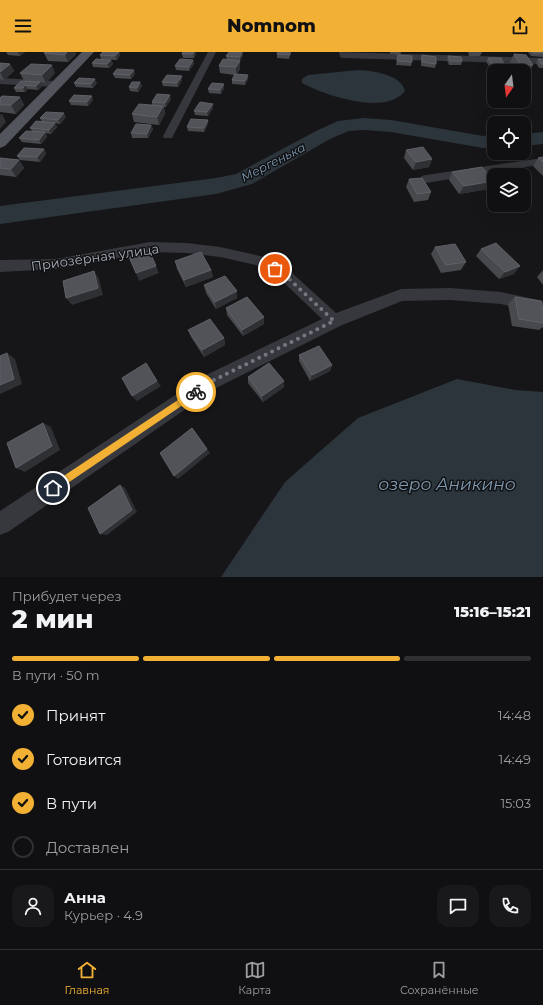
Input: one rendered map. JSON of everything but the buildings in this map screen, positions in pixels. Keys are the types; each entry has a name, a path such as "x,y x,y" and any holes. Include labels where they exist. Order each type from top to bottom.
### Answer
{"main road":[{"path":"0,143 55,84 88,52"}],"street":[{"path":"168,136 212,52"},
{"path":"343,54 543,61"},
{"path":"0,81 55,84"},
{"path":"426,179 543,161"},
{"name":"Приозёрная улица","path":"0,266 56,264 150,247 187,248 220,252 264,262 286,276 334,321"},
{"path":"0,524 210,382 334,321 401,295 472,295 501,298 543,307"}],"water":[{"path":"358,70 386,74 398,81 405,91 400,96 388,101 377,103 364,102 336,97 302,83 302,79 308,75"},
{"name":"озеро Аникино","path":"457,379 516,390 543,392 543,577 221,577 285,482 358,418"}],"waterway":[{"name":"Мергенька","path":"0,215 216,186 244,179 323,135 345,125 364,124 391,126 487,142"},
{"name":"Мергенька","path":"531,139 543,138"}],"way so far":[{"path":"196,392 210,382 334,321 286,276 275,269"}],"route":[{"path":"53,488 196,392"}]}
